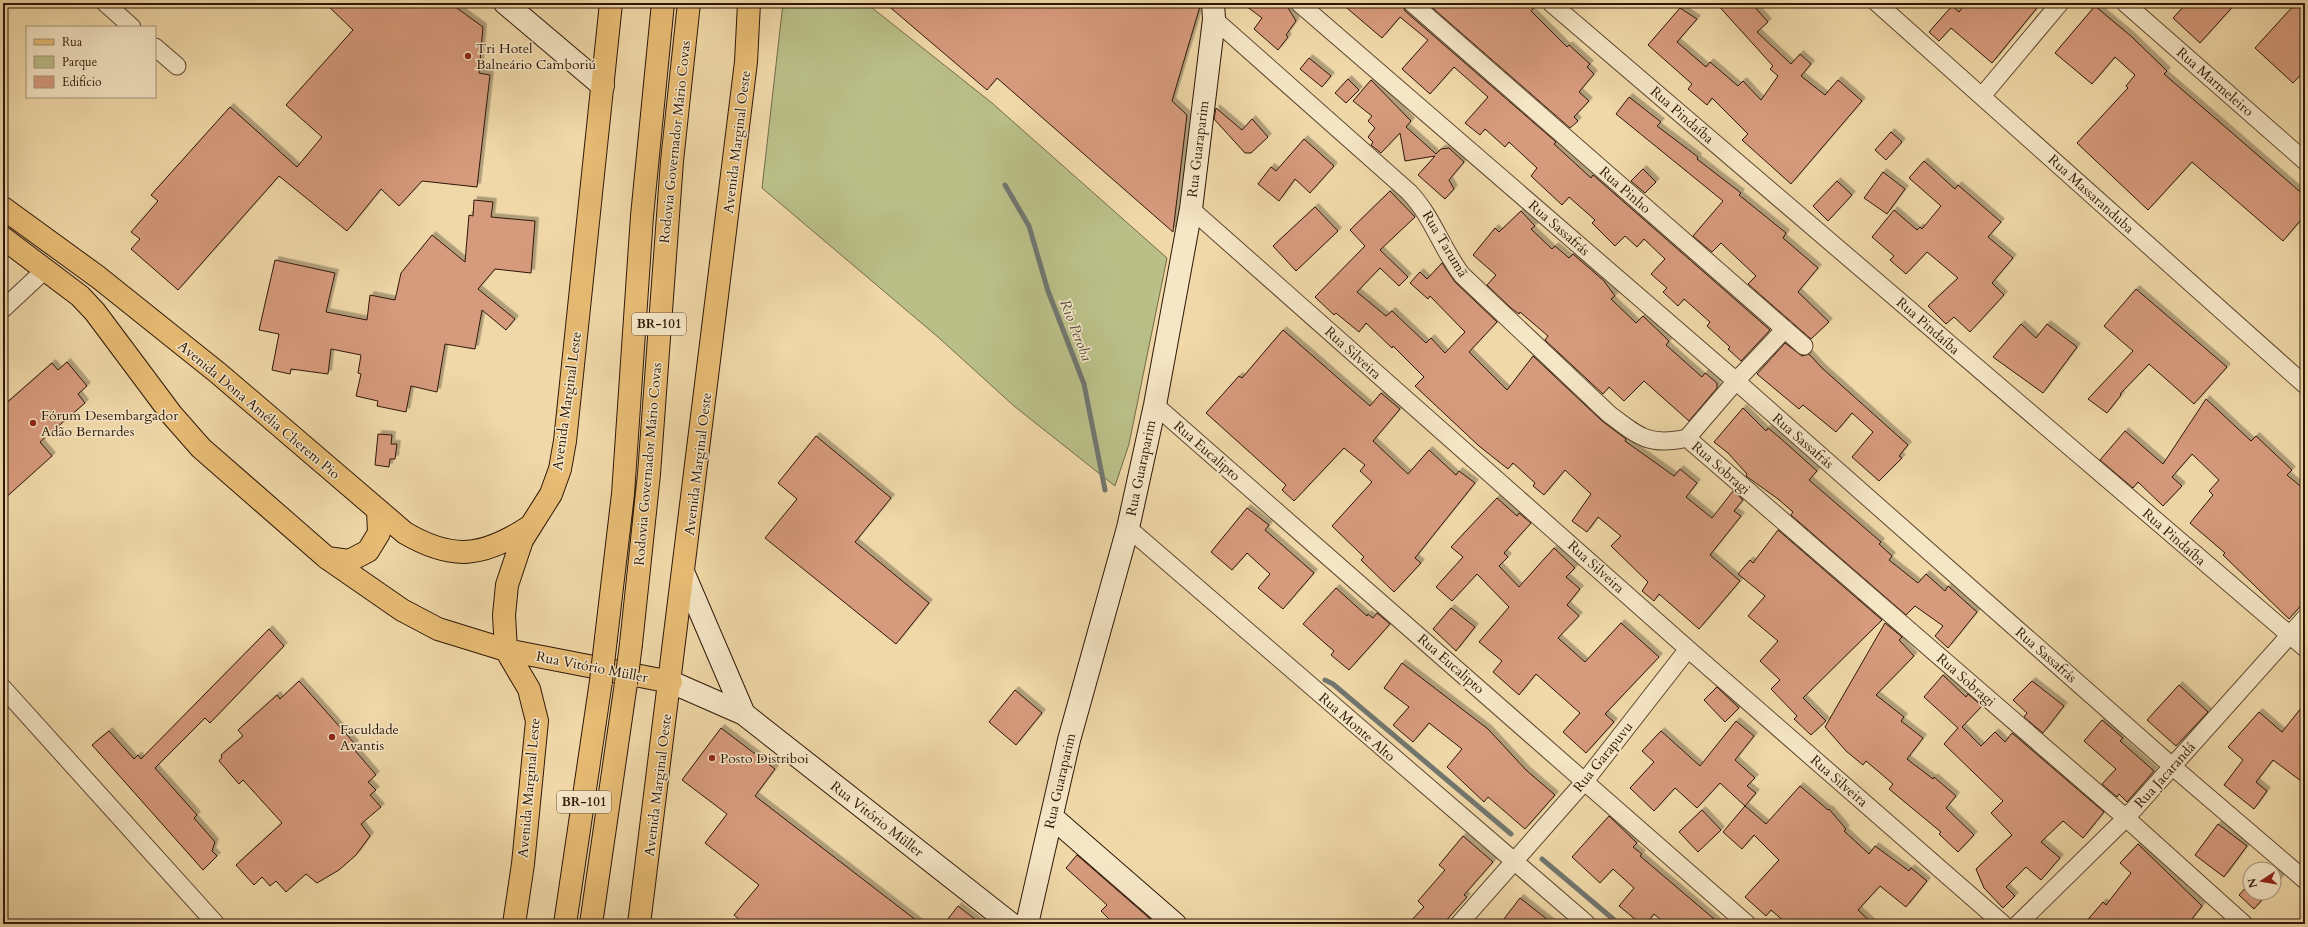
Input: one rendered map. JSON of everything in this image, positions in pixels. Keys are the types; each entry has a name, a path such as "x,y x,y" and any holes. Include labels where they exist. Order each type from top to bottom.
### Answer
{"main road":[{"name":"Avenida Marginal Leste","path":"514,924 523,864 537,721 529,689 506,650 504,615 507,585 513,562 529,527 551,494 560,469 564,448 611,3"},
{"name":"Rodovia Governador Mário Covas","path":"565,924 601,681 623,494 642,216 663,3"},
{"name":"Rodovia Governador Mário Covas","path":"591,924 631,644 649,474 670,184 689,3"},
{"name":"Avenida Marginal Oeste","path":"640,924 671,682 746,62 749,3"},
{"name":"Avenida Dona Amélia Cherem Pio","path":"3,208 98,277 218,373 405,533 427,546 455,553 485,549 508,540 529,527"},
{"path":"3,238 80,296 95,312 172,415 202,448 328,558 402,610 438,628 506,650"},
{"path":"328,558 349,561 368,551 379,533 378,511"},
{"name":"Rua Vitório Müller","path":"506,650 671,682"}],"street":[{"path":"105,3 131,26"},
{"path":"505,3 603,86"},
{"name":"Rua Sassafrás","path":"1299,3 1736,381 2173,767 2305,880"},
{"name":"Rua Pinho","path":"1412,3 1804,346"},
{"name":"Rua Pindaíba","path":"1551,3 2305,648"},
{"name":"Rua Massaranduba","path":"1877,3 2305,385"},
{"path":"1982,96 2060,3"},
{"name":"Rua Marmeleiro","path":"2125,3 2305,161"},
{"name":"Rua Guaraparim","path":"1027,924 1069,740 1128,528 1155,405 1191,209 1214,11"},
{"name":"Rua Tarumã","path":"1214,11 1409,192 1429,217 1450,258 1462,275 1609,414 1631,431 1654,442 1668,442 1687,438"},
{"path":"156,47 177,66"},
{"name":"Rua Silveira","path":"1191,209 1688,649 2003,924"},
{"path":"3,309 46,269"},
{"path":"1687,438 1736,381 1785,329"},
{"name":"Rua Eucalipto","path":"1155,405 1747,924"},
{"name":"Rua Sobragi","path":"1687,438 2126,818 2244,924"},
{"name":"Rua Monte Alto","path":"1128,528 1587,924"},
{"name":"Rua Vitório Müller","path":"684,574 744,714"},
{"name":"Rua Jacarandá","path":"2018,924 2126,818 2305,618"},
{"name":"Rua Garapuvu","path":"1459,924 1515,863 1585,781 1688,649"},
{"name":"Rua Vitório Müller","path":"671,682 744,714 1011,924"},
{"path":"3,688 216,924"},
{"path":"1052,817 1175,924"}],"green space":[{"path":"783,3 866,3 992,103 1167,258 1129,444 1115,486 1014,406 938,337 762,188"}],"building":[{"path":"325,3 450,3 483,27 479,73 490,75 477,187 422,181 399,206 381,189 347,231 279,176 178,290 131,249 140,239 131,232 158,201 151,195 230,107 297,167 322,137 286,105 353,30"},
{"path":"885,3 1201,3 1172,101 1187,115 1173,232 997,78 987,90"},
{"path":"1242,3 1285,3 1296,21 1286,35 1288,37 1278,50 1254,29 1262,18"},
{"path":"1341,3 1402,3 1405,11 1556,142 1554,144 1591,178 1593,175 1770,330 1741,361 1728,349 1730,347 1707,326 1710,322 1684,299 1678,306 1663,292 1667,288 1651,274 1665,259 1644,239 1637,247 1625,236 1615,246 1592,223 1595,220 1569,197 1562,205 1531,176 1537,168 1509,142 1505,147 1485,129 1480,135 1465,123 1488,97 1454,67 1430,94 1402,69 1428,40 1400,17 1382,38"},
{"path":"1427,3 1538,3 1531,11 1567,47 1569,45 1590,64 1587,67 1594,74 1579,92 1589,101 1574,117 1578,121 1570,128"},
{"path":"1716,3 1751,3 1768,22 1757,32 1791,64 1800,54 1811,64 1801,76 1825,95 1838,80 1862,101 1791,184 1742,140 1748,134 1712,98 1707,105 1688,89 1692,84 1648,45 1680,8 1697,19 1677,42 1706,67 1710,62 1738,86 1743,81 1761,100 1778,76 1770,69 1773,66"},
{"path":"1966,3 2041,3 1992,63 1951,28 1939,41 1929,32 1952,6 1959,12"},
{"path":"2187,3 2236,3 2200,43 2173,18"},
{"path":"2296,3 2305,3 2305,70 2293,83 2255,48"},
{"path":"2095,6 2132,37 2167,71 2164,74 2305,196 2305,215 2283,241 2192,162 2148,210 2077,143 2128,88 2126,86 2135,75 2115,57 2092,84 2055,53"},
{"path":"1309,58 1331,76 1322,87 1300,69"},
{"path":"1348,79 1359,90 1346,103 1335,93"},
{"path":"1371,80 1411,121 1406,127 1436,154 1441,149 1449,148 1464,162 1449,180 1454,189 1445,199 1418,175 1435,156 1405,161 1400,133 1381,153 1371,145 1373,142 1368,137 1375,128 1368,121 1372,116 1353,101"},
{"path":"1629,97 1661,122 1657,126 1698,157 1697,159 1741,193 1739,195 1786,233 1783,238 1818,268 1798,292 1829,322 1811,339 1748,284 1756,276 1721,243 1712,252 1693,236 1723,201 1616,114"},
{"path":"1216,108 1242,130 1252,119 1268,137 1251,153 1245,153 1214,119"},
{"path":"1891,132 1902,142 1886,160 1875,150"},
{"path":"1304,139 1334,166 1310,193 1295,179 1279,201 1258,184 1271,167 1276,171"},
{"path":"1924,161 1955,189 1958,185 2001,222 1988,237 2013,258 1992,283 2004,295 1970,332 1954,317 1946,324 1928,306 1958,278 1927,252 1906,274 1890,260 1894,256 1872,237 1894,210 1917,230 1920,227 1922,229 1941,206 1909,178"},
{"path":"1643,169 1656,182 1645,193 1631,181"},
{"path":"1883,172 1905,189 1887,214 1864,198"},
{"path":"1837,181 1852,195 1828,221 1813,206"},
{"path":"1390,191 1415,217 1380,250 1408,277 1399,286 1380,268 1357,292 1386,316 1392,311 1426,343 1431,338 1445,353 1465,332 1430,296 1428,299 1410,283 1420,272 1427,279 1442,263 1455,282 1497,322 1469,352 1507,390 1533,356 1602,421 1626,439 1625,441 1674,476 1680,469 1697,483 1686,497 1712,518 1733,491 1743,500 1734,511 1741,516 1710,555 1740,581 1699,629 1659,594 1654,601 1642,591 1648,582 1611,546 1621,536 1598,517 1587,532 1572,521 1591,494 1565,470 1544,495 1533,486 1535,483 1513,463 1508,469 1479,446 1415,386 1424,377 1393,346 1392,348 1366,323 1359,332 1336,313 1334,315 1315,297 1365,246 1350,230"},
{"path":"474,200 493,202 491,217 535,221 531,273 495,269 478,289 515,319 506,330 482,310 475,349 445,344 437,392 411,386 406,412 377,406 378,401 356,396 361,374 358,373 361,355 331,349 328,374 291,369 290,374 272,370 279,334 259,330 275,260 335,273 326,312 367,320 370,295 395,300 401,273 432,235 465,262 469,215 473,216"},
{"path":"1315,207 1338,231 1296,271 1273,246"},
{"path":"1521,211 1535,226 1531,229 1552,249 1555,246 1569,258 1573,254 1604,281 1615,296 1611,299 1636,323 1643,316 1669,341 1666,345 1702,377 1705,373 1717,383 1717,388 1689,421 1644,381 1624,401 1609,387 1603,394 1545,340 1548,336 1520,312 1519,314 1511,308 1487,285 1496,275 1473,255 1495,228 1499,232"},
{"path":"2136,289 2227,367 2194,404 2149,364 2120,394 2121,395 2107,413 2088,399 2133,351 2104,326"},
{"path":"2021,324 2036,338 2047,324 2077,347 2043,393 1993,357"},
{"path":"1283,330 1370,406 1381,393 1400,409 1373,441 1408,474 1429,450 1456,475 1459,471 1475,483 1415,558 1421,563 1394,592 1361,560 1364,557 1332,526 1372,482 1360,471 1365,465 1344,448 1294,501 1282,490 1286,485 1206,413 1239,376 1242,378"},
{"path":"1785,343 1802,356 1809,354 1822,368 1908,445 1899,456 1902,458 1879,481 1852,457 1873,432 1852,413 1836,432 1803,405 1799,409 1757,374"},
{"name":"Fórum Desembargador Adão Bernardes","path":"67,362 87,386 78,394 85,403 40,442 52,456 3,500 3,406 52,363 58,370"},
{"path":"2206,399 2251,441 2256,436 2292,470 2287,475 2305,490 2305,601 2289,619 2223,555 2225,553 2190,523 2213,495 2209,491 2219,480 2192,454 2172,477 2182,486 2163,506 2138,482 2133,488 2100,460 2125,431 2163,464"},
{"path":"1743,408 1766,431 1768,428 1817,471 1809,480 1881,542 1879,544 1892,556 1889,560 1918,583 1926,574 1945,591 1948,586 1977,612 1948,648 1935,636 1943,626 1915,606 1906,615 1791,515 1793,512 1746,476 1747,474 1728,453 1714,442"},
{"path":"378,434 392,435 391,444 397,444 395,459 390,459 389,467 375,465"},
{"path":"816,436 891,498 855,542 929,603 896,644 765,538 797,499 778,483"},
{"path":"1497,498 1517,516 1519,513 1531,523 1504,553 1508,557 1499,566 1519,587 1554,548 1575,568 1566,577 1580,589 1567,605 1579,616 1558,638 1585,662 1621,623 1659,657 1605,714 1614,722 1586,753 1563,732 1580,713 1536,674 1519,695 1493,672 1502,661 1479,642 1509,607 1477,574 1452,601 1436,587 1463,557 1451,547"},
{"path":"1247,508 1269,525 1265,530 1314,573 1283,609 1258,588 1270,574 1247,553 1232,570 1211,552"},
{"path":"1778,530 1882,620 1803,698 1826,721 1811,735 1794,719 1797,716 1771,689 1780,680 1760,661 1778,641 1748,616 1765,596 1738,574 1750,560 1753,563"},
{"path":"1336,588 1367,616 1368,614 1373,618 1377,613 1390,624 1349,670 1331,655 1334,651 1303,624"},
{"path":"1451,608 1475,627 1456,651 1433,629"},
{"path":"1885,623 1902,637 1899,640 1914,656 1876,695 1904,717 1901,721 1923,738 1907,759 1933,779 1934,777 1956,796 1946,808 1974,835 1958,852 1939,834 1941,832 1889,789 1893,784 1866,761 1863,765 1846,751 1825,727"},
{"path":"269,629 284,646 210,723 205,718 155,768 197,815 194,818 215,842 212,851 217,856 203,870 92,745 109,731 134,759 138,755 141,759"},
{"path":"1402,663 1488,729 1526,770 1555,795 1525,829 1488,797 1484,802 1447,767 1462,749 1429,723 1413,742 1393,725 1409,707 1384,688"},
{"path":"1943,675 1966,697 1968,694 1982,706 1962,727 1981,746 1995,732 2005,742 2012,733 2104,812 2083,838 2063,821 2041,842 2060,858 2041,880 2026,867 2006,887 2015,896 2003,908 1984,888 1976,869 2012,835 1991,813 2003,801 1944,744 1958,728 1924,697"},
{"path":"299,681 355,744 352,747 376,775 368,782 376,790 370,795 381,807 361,824 370,836 356,855 339,870 317,883 306,874 286,892 276,881 270,886 262,877 254,885 236,865 282,823 243,780 239,784 219,761 222,757 221,755 243,736 238,730 277,695 280,699"},
{"path":"2032,681 2064,706 2043,733 2024,717 2027,713 2013,700"},
{"path":"2179,685 2208,712 2176,746 2147,720"},
{"path":"1717,687 1739,708 1725,722 1704,700"},
{"path":"1015,690 1042,713 1016,745 989,722"},
{"path":"2305,703 2305,784 2273,760 2256,782 2267,791 2254,809 2224,785 2243,760 2228,747 2259,712 2282,732"},
{"path":"2102,720 2123,738 2120,741 2154,771 2127,802 2119,794 2117,797 2102,784 2116,769 2084,741"},
{"path":"1736,721 1754,736 1735,760 1755,778 1747,786 1756,793 1745,806 1720,783 1697,808 1675,788 1654,811 1630,788 1654,762 1642,751 1661,731 1700,766"},
{"path":"721,728 775,769 755,796 921,924 745,924 734,915 759,885 705,843 727,814 682,780"},
{"path":"1800,786 1828,810 1829,809 1846,829 1844,831 1869,854 1875,846 1909,871 1911,868 1927,881 1906,907 1880,886 1858,910 1873,924 1787,924 1771,910 1766,916 1745,897 1779,860 1754,835 1742,849 1723,832 1745,806 1766,824"},
{"path":"1702,810 1721,830 1698,852 1679,832"},
{"path":"1609,816 1637,843 1633,847 1642,854 1640,856 1720,924 1666,924 1654,914 1646,924 1641,924 1619,906 1634,888 1613,869 1600,883 1572,857"},
{"path":"2218,824 2247,846 2224,877 2195,855"},
{"path":"1463,836 1493,862 1464,895 1467,897 1443,924 1408,924 1424,907 1418,901 1445,870 1439,865"},
{"path":"2138,844 2202,906 2188,924 2084,924 2103,902 2106,905 2131,873 2120,863"},
{"path":"1077,855 1156,924 1114,924 1101,911 1107,905 1066,868"},
{"path":"1520,898 1553,924 1500,924"},
{"path":"2245,901 2261,901 2254,909"},
{"path":"958,906 981,924 944,924"}],"waterway":[{"name":"Rio Peroba","path":"1005,185 1029,226 1048,291 1084,384 1105,490"},
{"path":"1325,680 1333,684 1511,834"},
{"path":"1542,859 1619,924"}],"place":[{"name":"Tri Hotel Balneário Camboriú","path":"468,56"},
{"name":"Fórum Desembargador Adão Bernardes","path":"33,423"},
{"name":"Faculdade Avantis","path":"332,737"},
{"name":"Posto Distriboi","path":"712,758"}]}
